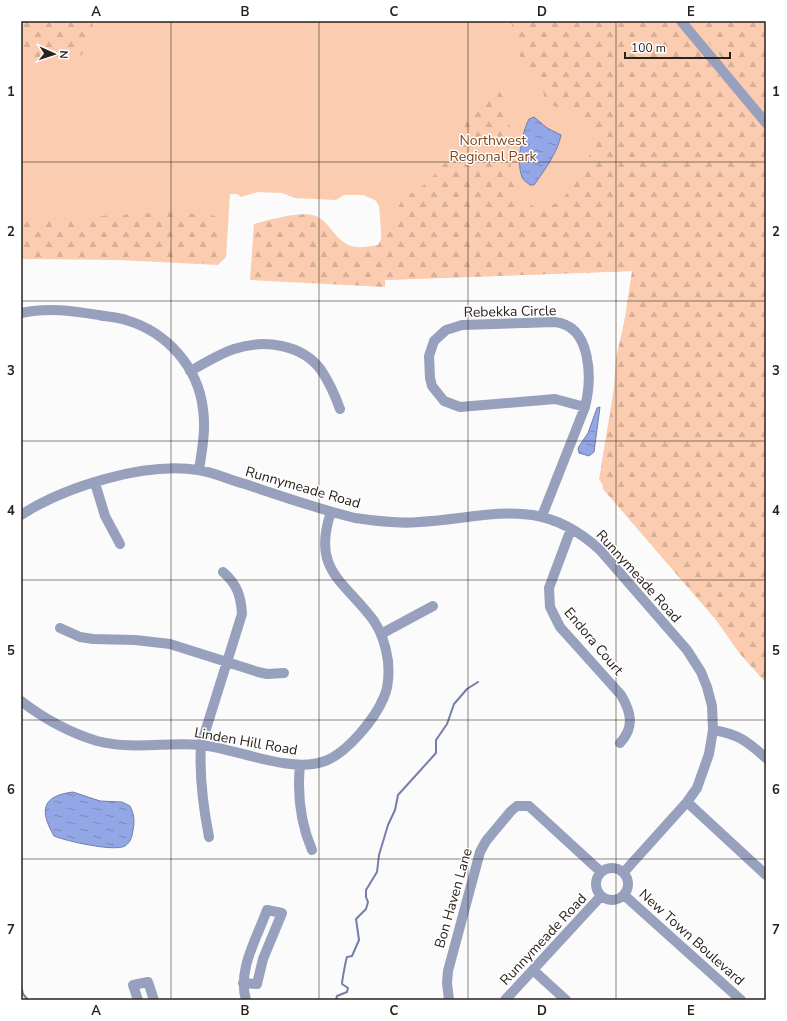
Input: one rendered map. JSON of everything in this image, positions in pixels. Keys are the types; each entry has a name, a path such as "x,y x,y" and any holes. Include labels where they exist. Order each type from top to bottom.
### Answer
{"street":[{"path":"681,21 766,123"},
{"path":"21,313 57,309 126,320 159,336 173,347 190,371 201,397 204,427 199,470 152,468 95,483 54,497 21,515"},
{"name":"Rebekka Circle","path":"542,516 585,407 589,389 585,349 580,336 569,326 563,323 462,325 452,327 440,334 431,348 429,365 432,386 437,394 450,405 469,408 555,399 585,407"},
{"path":"190,371 233,349 260,343 275,344 296,351 312,360 328,382 340,409"},
{"name":"Runnymeade Road","path":"199,470 331,512 363,519 406,522 498,514 542,516 587,538 600,550 695,660 708,687 712,706 713,730 709,754 697,788 687,802 624,872"},
{"path":"95,483 107,520 120,544"},
{"name":"Linden Hill Road","path":"21,702 50,720 96,740 136,746 201,745 300,765 312,765 326,761 337,754 370,724 385,695 389,669 387,652 381,634 366,611 342,586 330,567 327,558 325,535 331,512"},
{"name":"Endora Court","path":"571,529 551,580 549,588 550,607 560,627 621,695 626,704 631,721 629,730 620,742"},
{"path":"210,837 201,787 201,745 240,624 242,604 237,587 223,572"},
{"path":"381,634 433,606"},
{"path":"60,628 80,637 92,639 136,640 170,644 258,672 267,674 284,673"},
{"path":"713,730 739,736 766,758"},
{"path":"300,765 298,800 303,826 312,850"},
{"path":"687,802 766,875"},
{"name":"Bon Haven Lane","path":"449,1000 447,983 449,965 476,864 486,841 511,811 517,806 529,806 601,872"},
{"path":"612,867 624,872 629,884 624,895 618,900 612,901 601,896 597,890 596,882 601,872 612,867"},
{"name":"New Town Boulevard","path":"624,895 741,1000"},
{"name":"Runnymeade Road","path":"505,1000 601,896"},
{"path":"243,983 257,984 263,959 282,913 267,910 250,955 243,983 246,1000"},
{"path":"533,970 566,1000"},
{"path":"138,1000 133,985 148,982 154,1000"}],"green space":[{"name":"Northwest Regional Park","path":"21,21 766,21 766,671 599,480 633,271 384,280 379,206 375,200 363,195 344,195 336,200 295,198 282,193 258,192 241,197 237,194 230,194 226,257 218,265 21,255"},
{"path":"21,21 93,21 91,38 86,49 79,56 70,60 60,62 21,62"},
{"path":"510,21 676,21 681,30 766,130 766,683 740,654 716,620 603,489 601,467 613,400 616,358 624,323 632,271 385,280 385,287 250,280 254,224 291,215 312,215 324,221 343,242 349,245 361,247 378,245 402,200 428,182 455,152 467,120 499,90 507,105 510,128 511,177 520,199 538,209 560,202 578,179 596,142 593,119 568,113 546,102 541,85 527,68 518,53 516,34"},
{"path":"689,21 766,21 766,115 740,84 719,54"},
{"path":"168,212 212,215 219,218 221,238 219,258 205,263 125,260 21,259 21,217 80,217"}],"water":[{"path":"534,117 547,128 561,135 557,148 542,174 534,185 530,185 523,179 521,173 520,149 526,125 529,119"},
{"path":"600,407 594,452 589,456 579,453 578,448 588,433 597,408"},
{"path":"73,792 100,801 122,802 130,806 134,824 132,837 129,843 125,846 111,848 69,841 54,836 46,819 46,806 49,801 55,797"}],"waterway":[{"path":"336,1000 337,996 347,992 348,988 342,984 342,982 347,957 352,956 359,940 356,919 366,909 368,902 366,890 377,872 379,855 388,825 395,810 398,795 436,753 436,740 447,724 454,704 467,689 478,682"},
{"path":"21,986 23,994 28,1000"}]}
